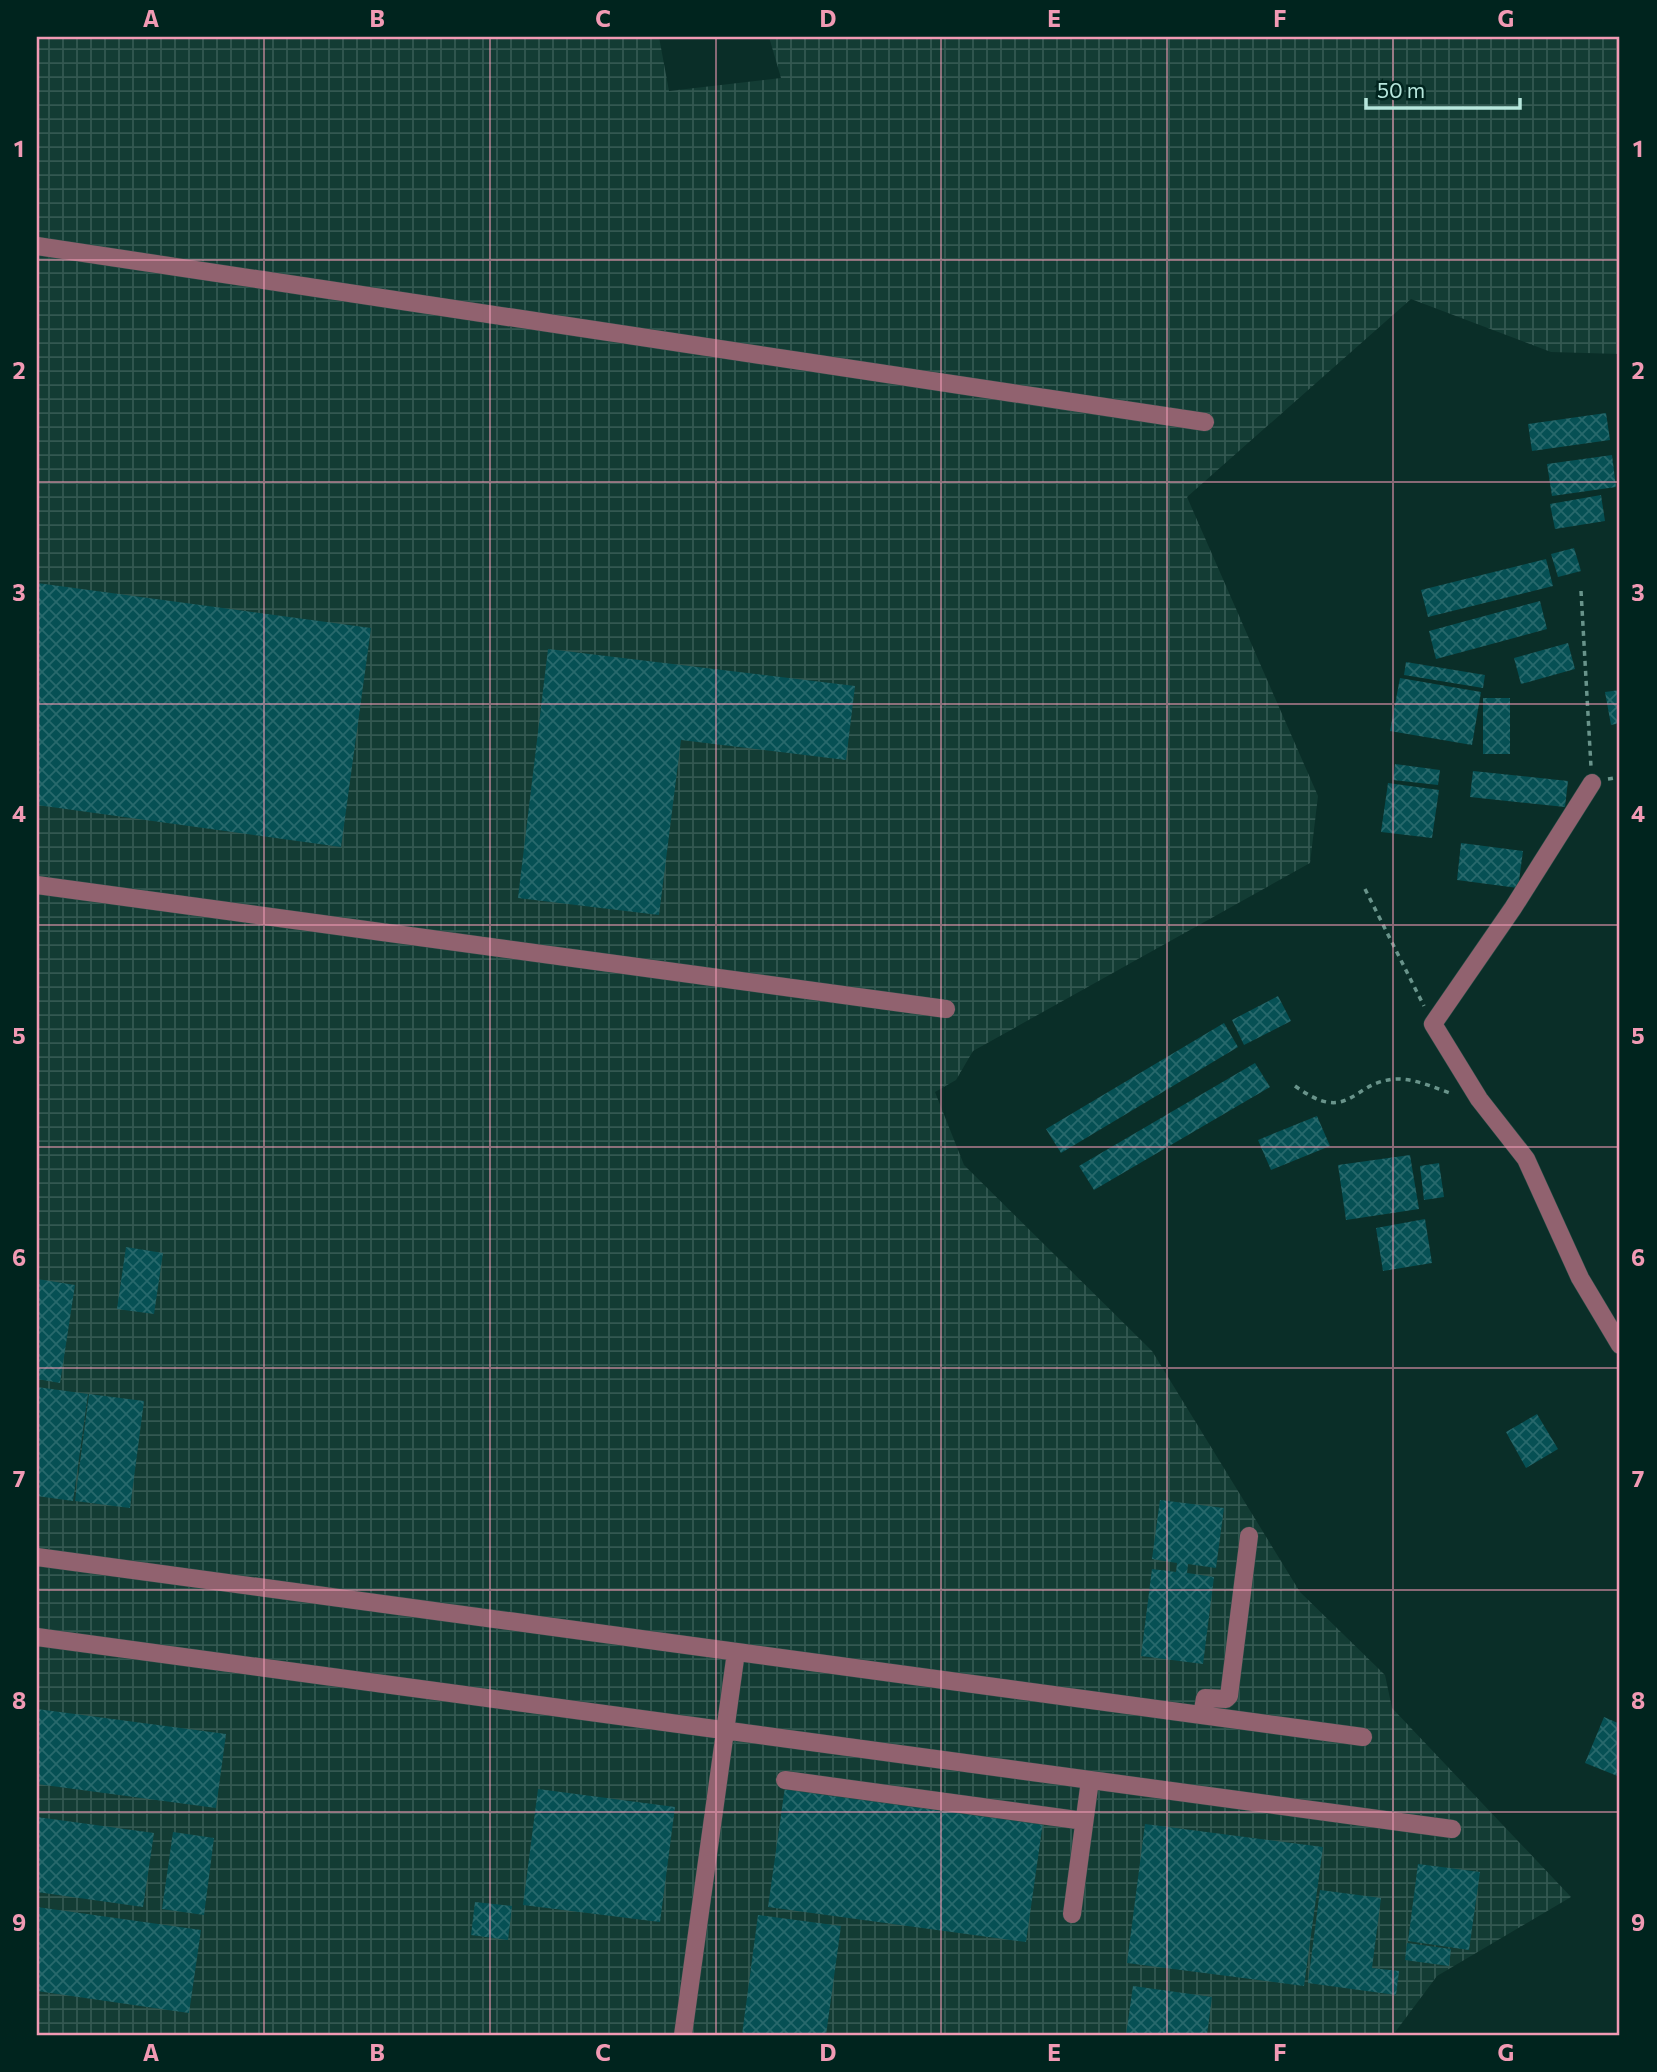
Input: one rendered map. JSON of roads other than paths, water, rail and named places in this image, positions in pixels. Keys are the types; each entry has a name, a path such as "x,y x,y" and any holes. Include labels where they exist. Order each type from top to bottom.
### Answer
{"street":[{"path":"37,246 1205,422"},
{"path":"1592,783 1513,908 1433,1024 1479,1099 1526,1159 1580,1278 1620,1345"},
{"path":"37,885 946,1009"},
{"path":"1202,1715 1205,1698 1226,1699 1229,1696 1249,1536"},
{"path":"37,1557 1363,1737"},
{"path":"37,1637 1452,1829"},
{"path":"683,2035 736,1652"},
{"path":"785,1780 1084,1821"},
{"path":"1072,1914 1090,1780"}]}
